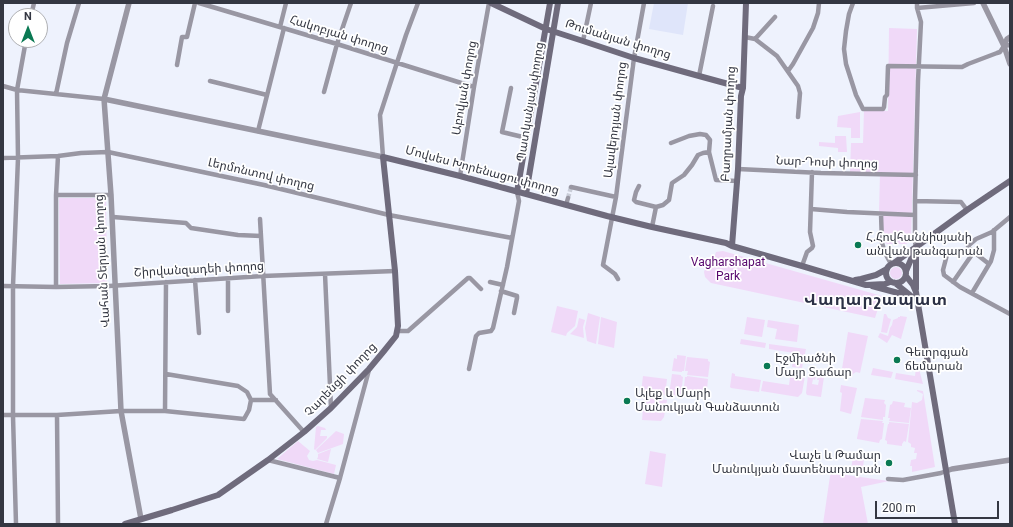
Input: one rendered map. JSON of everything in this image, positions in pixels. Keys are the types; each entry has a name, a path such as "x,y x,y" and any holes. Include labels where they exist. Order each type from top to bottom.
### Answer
{"main road":[{"name":"Թումանյան փողոց","path":"490,3 553,31 634,58 743,88"},
{"name":"Պատկանյան փողոց","path":"517,192 550,3"},
{"name":"Պատկանյան փողոց","path":"526,194 558,3"},
{"name":"Բաղրամյան փողոց","path":"732,246 738,169 741,96 743,88 746,3"},
{"name":"Մովսես Խորենացու փողոց","path":"384,157 652,227 726,243 866,285 893,283"},
{"path":"384,157 395,271 398,332"},
{"name":"Մովսես Խորենացու փողոց","path":"850,280 876,275 1010,181"},
{"path":"893,283 902,281 916,247"},
{"path":"914,294 916,247"},
{"path":"914,294 888,280 886,274 890,265 900,264 904,268 913,285 955,524"},
{"path":"866,285 914,294"},
{"name":"Չարենցի փողոց","path":"125,524 142,522 218,495 268,460 304,432 331,408 384,352 398,332"}],"street":[{"path":"56,94 67,44 79,3"},
{"name":"Վահան Տերյան փողոց","path":"129,3 104,99 113,218 121,411 142,522"},
{"path":"177,65 182,37 187,37 195,3"},
{"name":"Հակոբյան փողոց","path":"199,3 474,87"},
{"path":"258,131 282,28 286,3"},
{"path":"324,92 337,44 351,3"},
{"path":"384,157 380,115 418,3"},
{"name":"Աբովյան փողոց","path":"460,176 474,87 490,3"},
{"path":"583,41 591,3"},
{"name":"Ալավերդյան փողոց","path":"618,280 614,274 603,265 613,217 634,58 644,3"},
{"path":"788,71 813,28 818,13 819,3"},
{"path":"853,3 846,31 844,49 846,64 856,95 863,109 883,109 885,106 888,66 962,67 999,52 1007,46"},
{"path":"916,247 915,201 921,22 917,6 974,3"},
{"path":"983,3 1007,46"},
{"path":"699,76 713,6"},
{"path":"755,39 775,17"},
{"path":"1010,37 1007,39 1010,64"},
{"path":"745,38 755,39 777,56 788,71 798,86 800,93 798,117"},
{"path":"16,524 13,416 13,286 18,158 17,90 25,48"},
{"path":"210,81 267,95"},
{"path":"3,86 17,90 104,99"},
{"path":"511,88 502,132 527,138"},
{"name":"Մովսես Խորենացու փողոց","path":"104,99 384,157"},
{"path":"671,143 690,136 700,134 706,135 710,140 709,152 716,180 737,181"},
{"name":"Լերմոնտով փողոց","path":"3,158 108,152 390,215 512,238"},
{"path":"638,186 634,200 636,202 656,207 662,205 669,200 672,183 684,175 698,155 703,152 709,152"},
{"path":"56,287 56,195 58,156"},
{"name":"Նար-Դոսի փողոց","path":"738,169 916,175"},
{"path":"802,266 807,252 813,246 810,232 812,172"},
{"path":"572,186 616,197"},
{"name":"Պատկանյան փողոց","path":"469,369 476,336 479,333 491,331 493,328 519,201 517,192"},
{"path":"519,201 526,194"},
{"path":"56,195 111,195"},
{"path":"566,205 568,198"},
{"path":"915,201 961,202 967,210"},
{"path":"652,227 656,207"},
{"path":"811,209 915,215"},
{"path":"881,214 882,243 890,265"},
{"path":"990,264 968,247 976,239 994,230 1010,217"},
{"path":"113,218 186,223 191,228 238,235 261,236"},
{"path":"260,219 270,394 304,432"},
{"path":"972,293 990,264 994,250 994,230"},
{"path":"948,251 943,270 944,275 960,287 1010,314"},
{"path":"953,282 971,256"},
{"name":"Շիրվանզադեի փողոց","path":"3,286 56,287 116,285 263,276 395,271"},
{"path":"325,274 331,408"},
{"path":"398,332 408,331 468,278 470,278 481,289"},
{"path":"228,279 228,311"},
{"path":"195,280 199,333"},
{"path":"165,410 166,282"},
{"path":"490,282 503,285"},
{"path":"501,291 516,296 517,298 514,313"},
{"path":"326,524 369,369"},
{"path":"3,415 13,416 165,410 244,419 250,410 248,392 238,386 166,374"},
{"path":"250,400 276,400"},
{"path":"57,414 58,524"},
{"path":"268,460 340,478"},
{"path":"888,479 903,480 941,473 952,469 1010,460"}],"shaded area":[{"path":"654,3 688,3 683,35 649,29"}],"green space":[{"path":"889,28 917,29 911,241 906,244 887,244 883,241 883,212 879,212 880,173 850,172 851,143 863,143 864,110 888,111"},
{"path":"860,112 860,138 851,138 851,128 837,127 838,116"},
{"path":"835,136 846,136 847,152 838,152 838,148 819,146 819,142 835,143"},
{"path":"59,198 106,198 107,283 60,284"},
{"name":"Vagharshapat Park","path":"723,251 882,296 875,318 711,283 705,277 704,272 706,266 713,261 716,252"},
{"path":"898,267 901,268 901,278 894,279 891,278 890,271 891,268"},
{"path":"557,306 578,311 575,326 567,333 566,336 551,332"},
{"path":"588,313 600,317 596,344 587,341 585,328"},
{"path":"884,314 891,319 887,333 881,332"},
{"path":"900,316 907,317 901,339 892,335 887,343 878,337 880,333 888,336 893,320"},
{"path":"601,317 617,322 614,348 598,344"},
{"path":"747,317 765,320 762,337 744,334"},
{"path":"579,318 585,320 583,327 584,338 570,334 577,327"},
{"path":"768,320 799,325 797,342 775,339 777,329 767,327"},
{"path":"848,332 868,336 860,373 856,372 852,377 841,375"},
{"path":"741,339 766,343 765,348 740,344"},
{"path":"769,344 806,349 802,368 792,367 794,353 769,349"},
{"path":"677,355 686,356 684,371 682,372 672,371 674,358 677,359"},
{"path":"687,357 708,359 710,362 708,377 687,375 688,371 685,371"},
{"path":"873,368 893,372 891,378 871,375"},
{"path":"916,368 919,369 923,384 895,379 896,373 915,376"},
{"path":"791,371 803,373 805,376 802,393 798,397 761,391 763,381 789,385"},
{"path":"732,373 735,374 735,376 761,380 759,392 731,388"},
{"path":"672,374 681,375 683,377 681,396 669,395"},
{"path":"808,375 816,376 815,380 813,379 812,384 818,385 818,376 824,377 821,397 807,395"},
{"path":"643,376 667,379 665,395 641,393"},
{"path":"685,377 708,379 706,399 683,396"},
{"path":"841,385 857,388 851,414 840,411 842,393 840,392"},
{"path":"917,390 923,391 935,467 912,472 912,466 910,466 911,460 916,459 917,453 914,453 915,448 911,447 911,444 908,442 912,402 917,403 922,400 923,394"},
{"path":"644,397 667,400 664,417 661,421 642,420"},
{"path":"865,398 885,400 885,417 883,417 883,420 861,417"},
{"path":"893,401 905,403 904,407 911,408 909,423 889,421 890,405"},
{"path":"861,419 883,421 882,439 879,443 857,439"},
{"path":"889,422 909,424 906,442 904,441 902,446 887,444 887,441 885,440"},
{"path":"318,426 325,428 326,430 321,430 320,436 327,436 327,438 315,450 316,427"},
{"path":"336,431 344,434 343,444 318,453 316,450"},
{"path":"298,441 310,451 307,456 309,460 317,460 336,465 334,474 277,459"},
{"path":"331,449 328,462 317,459 318,454"},
{"path":"650,451 666,454 662,487 645,484"},
{"path":"853,457 864,458 863,468 865,468 865,472 852,471"},
{"path":"832,473 889,481 861,487 868,524 823,524 830,476"}],"tunnel":[{"path":"568,198 571,187"}],"place":[{"name":"Հ.Հովհաննիսյանի անվան թանգարան","path":"858,245"},
{"name":"Գեւորգյան ճեմարան","path":"897,360"},
{"name":"Էջմիածնի Մայր Տաճար","path":"767,366"},
{"name":"Ալեք և Մարի Մանուկյան Գանձատուն","path":"627,401"},
{"name":"Վաչե և Թամար Մանուկյան մատենադարան","path":"889,463"}],"district":[{"name":"Վաղարշապատ","path":"876,301"}]}
